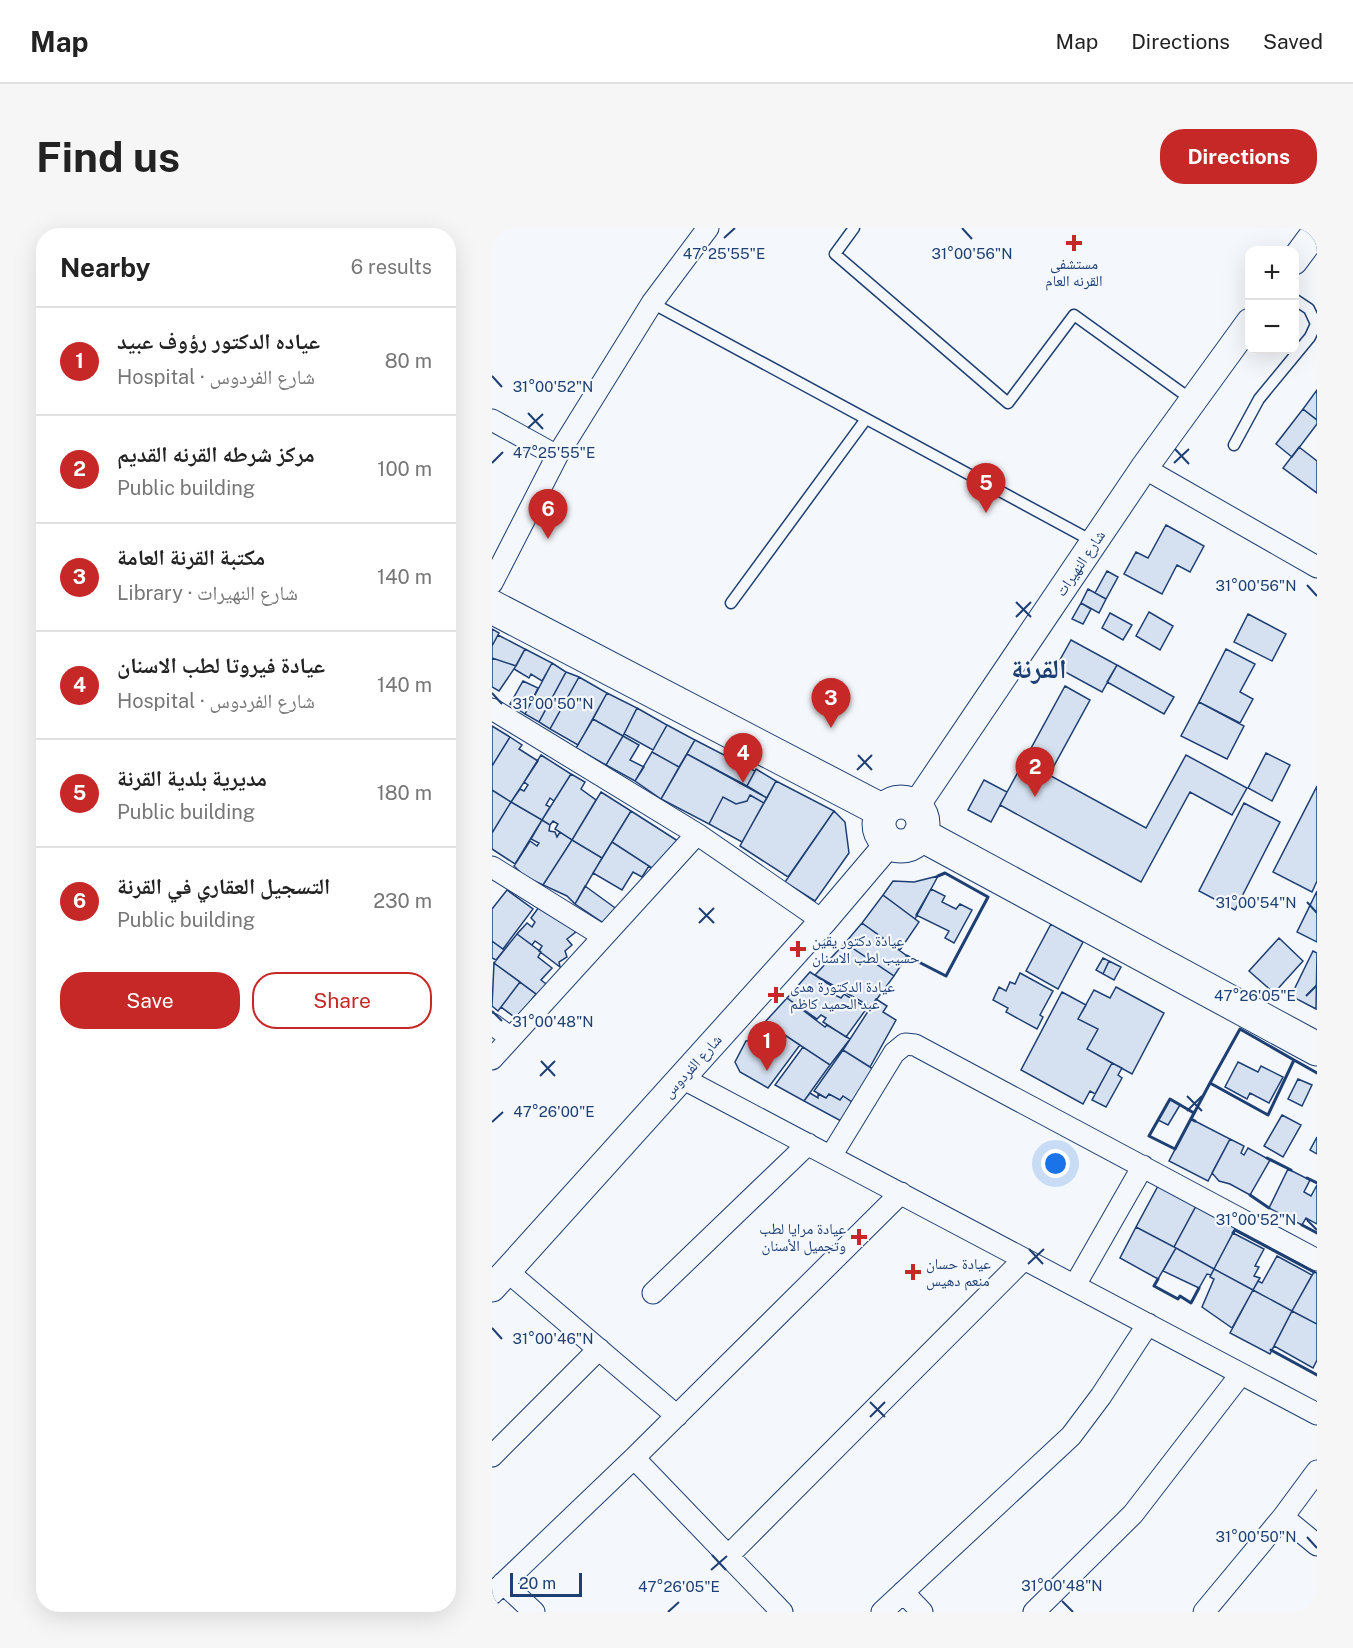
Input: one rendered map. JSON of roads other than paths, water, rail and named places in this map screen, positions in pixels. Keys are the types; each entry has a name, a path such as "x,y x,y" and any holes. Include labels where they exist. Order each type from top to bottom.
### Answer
{"main road":[{"path":"492,607 883,811"},
{"path":"918,820 910,844 903,846 890,842 884,837 879,824 883,811 895,802 902,802 918,820 1317,1049"}],"street":[{"path":"492,583 557,456 652,303 708,228"},
{"path":"1299,254 1317,230"},
{"name":"شارع النهيرات","path":"918,820 1094,542 1192,400 1245,329"},
{"path":"492,420 557,456"},
{"path":"1144,468 1317,567"},
{"path":"492,709 698,834 823,921"},
{"path":"492,1059 698,834"},
{"name":"شارع الفردوس","path":"500,1280 823,921 890,842"},
{"path":"492,867 603,936"},
{"path":"492,1024 511,1038"},
{"path":"831,1156 894,1053 904,1044 915,1046 1317,1260"},
{"path":"682,1078 1317,1414"},
{"path":"653,1293 808,1144"},
{"path":"1076,1285 1143,1166"},
{"path":"534,1612 498,1588 677,1416 901,1193"},
{"path":"728,1556 1024,1259"},
{"path":"500,1280 599,1349 677,1416"},
{"path":"882,1612 1071,1436 1101,1396 1148,1324"},
{"path":"492,1456 599,1349"},
{"path":"1034,1612 1133,1514 1242,1374"},
{"path":"634,1458 782,1612"},
{"path":"1204,1612 1283,1517 1317,1471"},
{"path":"1283,1517 1317,1545"},
{"path":"903,1592 922,1612"}],"lane":[{"path":"854,228 835,254 1008,403 1074,315 1192,400"},
{"path":"652,303 1094,542"},
{"path":"1299,303 1309,309 1316,324 1310,338 1299,351"},
{"path":"1234,445 1259,399 1297,354"},
{"path":"731,603 866,419"}],"place":[{"name":"مستشفى القرنه العام","path":"1074,243"},
{"name":"مديرية بلدية القرنة","path":"986,513"},
{"name":"التسجيل العقاري في القرنة","path":"548,539"},
{"name":"مكتبة القرنة العامة","path":"831,728"},
{"name":"عيادة فيروتا لطب الاسنان","path":"743,783"},
{"name":"مركز شرطه القرنه القديم","path":"1035,797"},
{"name":"عيادة دكتور يقين حسيب لطب الاسنان","path":"798,949"},
{"name":"عيادة الدكتورة هدى عبد الحميد كاظم","path":"776,995"},
{"name":"عياده الدكتور رؤوف عبيد","path":"767,1071"},
{"name":"عيادة مرايا لطب وتجميل الأسنان","path":"859,1237"},
{"name":"عيادة حسان منعم دهيس","path":"913,1272"}],"district":[{"name":"القرنة","path":"1039,668"}]}
